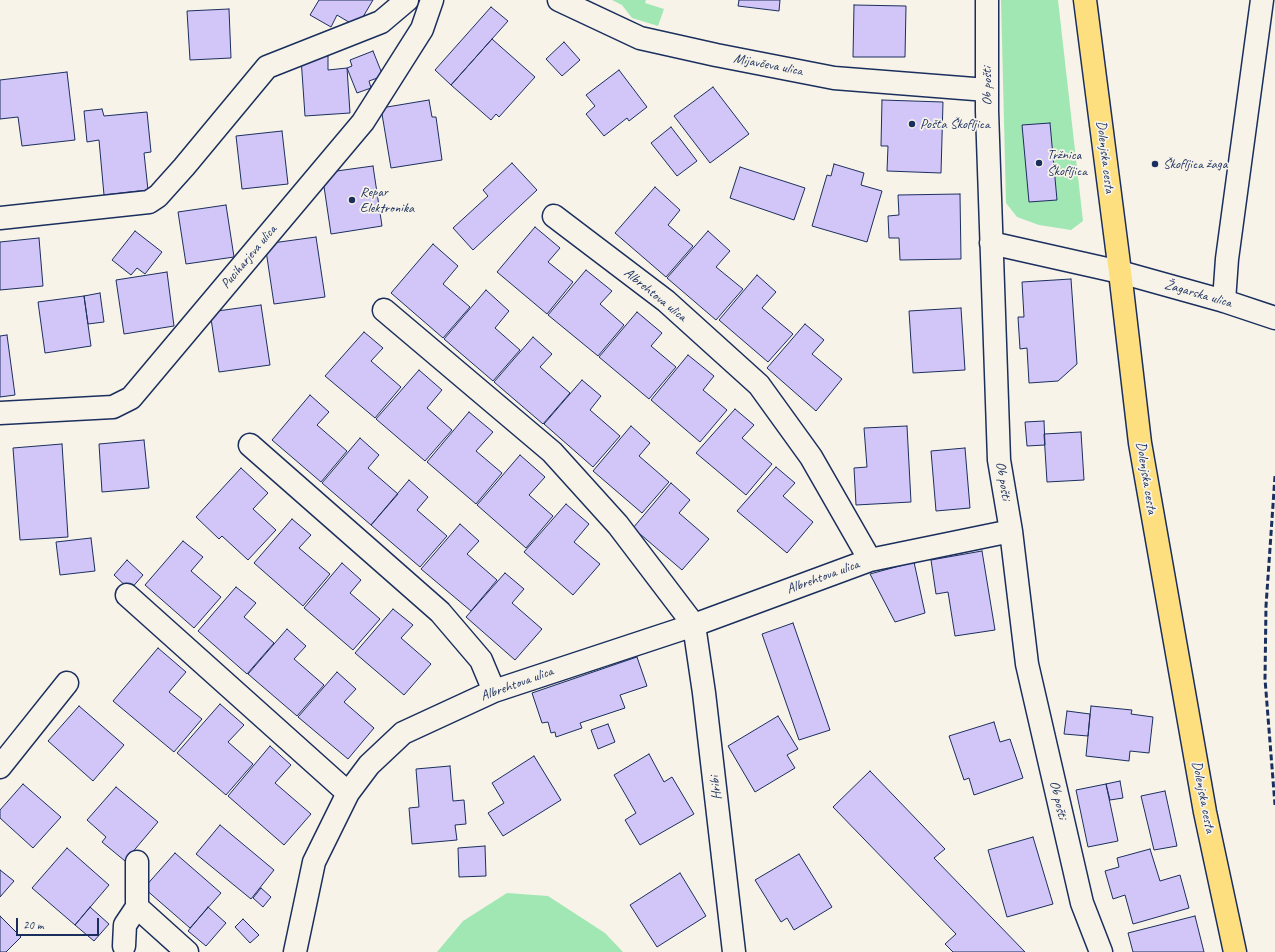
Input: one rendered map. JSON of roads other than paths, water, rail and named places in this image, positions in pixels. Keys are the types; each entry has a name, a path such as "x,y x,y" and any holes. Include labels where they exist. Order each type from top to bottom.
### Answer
{"main road":[{"name":"Dolenjska cesta","path":"1085,0 1120,272 1140,443 1205,812 1235,952"}],"street":[{"path":"0,218 149,202 164,190 267,67 381,22 407,0"},
{"name":"Puciharjeva ulica","path":"0,413 113,407 131,398 364,122 422,29 432,0"},
{"name":"Mijavčeva ulica","path":"559,0 640,38 716,55 834,78 987,90"},
{"name":"Ob pošti","path":"987,0 987,90 999,460 1011,531 1027,664 1082,903 1101,952"},
{"path":"1224,301 1227,259 1262,0"},
{"name":"Albrehtova ulica","path":"554,216 666,301 759,385 811,457 870,560"},
{"name":"Žagarska ulica","path":"991,242 1120,272 1224,301 1275,318"},
{"path":"384,310 552,452 618,525 694,625"},
{"path":"250,445 440,612 481,660 494,691"},
{"name":"Albrehtova ulica","path":"295,952 314,862 348,793 370,766 403,733 494,691 694,625 870,560 1011,531"},
{"path":"127,595 348,793"},
{"name":"Hribi","path":"694,625 704,693 734,952"},
{"path":"0,767 67,683"},
{"path":"124,946 125,925 137,907 137,862"},
{"path":"137,907 187,952"}],"railway":[{"path":"1275,476 1266,606 1265,679 1275,805"}],"place":[{"name":"Pošta Škofljica","path":"912,124"},
{"name":"Tržnica Škofljica","path":"1039,163"},
{"name":"Škofljica žaga","path":"1155,164"},
{"name":"Repar Elektronika","path":"352,200"}]}
